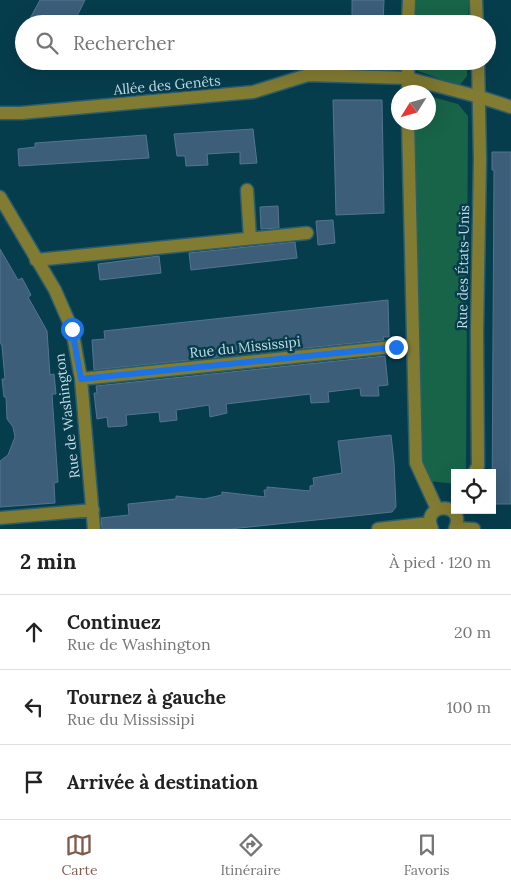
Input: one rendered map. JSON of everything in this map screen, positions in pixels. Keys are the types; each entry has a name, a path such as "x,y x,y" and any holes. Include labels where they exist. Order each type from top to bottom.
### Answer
{"street":[{"path":"408,15 409,0"},
{"path":"476,0 477,15"},
{"path":"407,70 408,85"},
{"name":"Rue des États-Unis","path":"476,469 478,466 477,332 480,159 478,70"},
{"name":"Allée des Genêts","path":"0,113 21,113 253,92 308,75 407,78 511,107"},
{"path":"408,130 416,463 437,509"},
{"path":"247,190 250,238"},
{"name":"Rue de Washington","path":"0,198 55,290 72,329 81,379 94,529"},
{"path":"36,260 307,233"},
{"name":"Rue du Mississipi","path":"81,379 412,346"},
{"path":"378,529 431,526 431,515 437,509 451,507"},
{"path":"0,518 93,510"},
{"path":"455,514 456,528 474,529"}],"green space":[{"path":"412,0 469,0 468,15 411,15"},
{"path":"415,70 467,70 467,76 459,86"},
{"path":"436,98 458,104 468,116 466,469 451,469 451,484 429,481 420,457 411,130 436,130"}],"building":[{"path":"40,0 85,0 78,15 32,15"},
{"path":"352,0 384,0 383,15 352,15"},
{"path":"333,100 382,100 384,213 336,215"},
{"path":"253,129 257,163 240,164 240,152 207,154 208,165 186,166 185,156 177,156 174,134"},
{"path":"146,135 149,158 19,166 18,149 35,147 35,143"},
{"path":"492,152 511,152 511,504 496,504 496,469 492,469 494,170 492,170"},
{"path":"278,206 279,228 261,229 260,207"},
{"path":"333,220 335,243 318,245 316,221"},
{"path":"295,242 297,258 191,270 189,253"},
{"path":"0,249 18,280 22,278 31,295 28,297 47,331 50,375 54,374 56,394 52,394 58,482 54,483 55,503 0,507 0,461 8,455 15,437 13,427 7,419 6,397 4,397 2,379 5,379 0,342"},
{"path":"159,256 161,273 100,280 98,264"},
{"path":"388,300 389,337 383,337 384,340 94,370 92,340 105,339 104,331"},
{"path":"385,356 388,385 378,386 379,396 361,396 360,388 328,392 329,402 311,403 310,394 226,404 227,413 210,417 209,405 176,410 177,420 160,422 159,412 126,415 127,425 108,427 107,417 97,419 94,393 97,393 96,386"},
{"path":"391,435 396,507 392,512 230,529 102,529 101,518 129,515 128,504 176,499 176,496 204,499 222,495 222,492 265,497 264,490 267,490 267,487 310,491 310,486 314,485 313,478 342,473 338,441"}],"route":[{"path":"72,329 81,379 396,347"}]}
